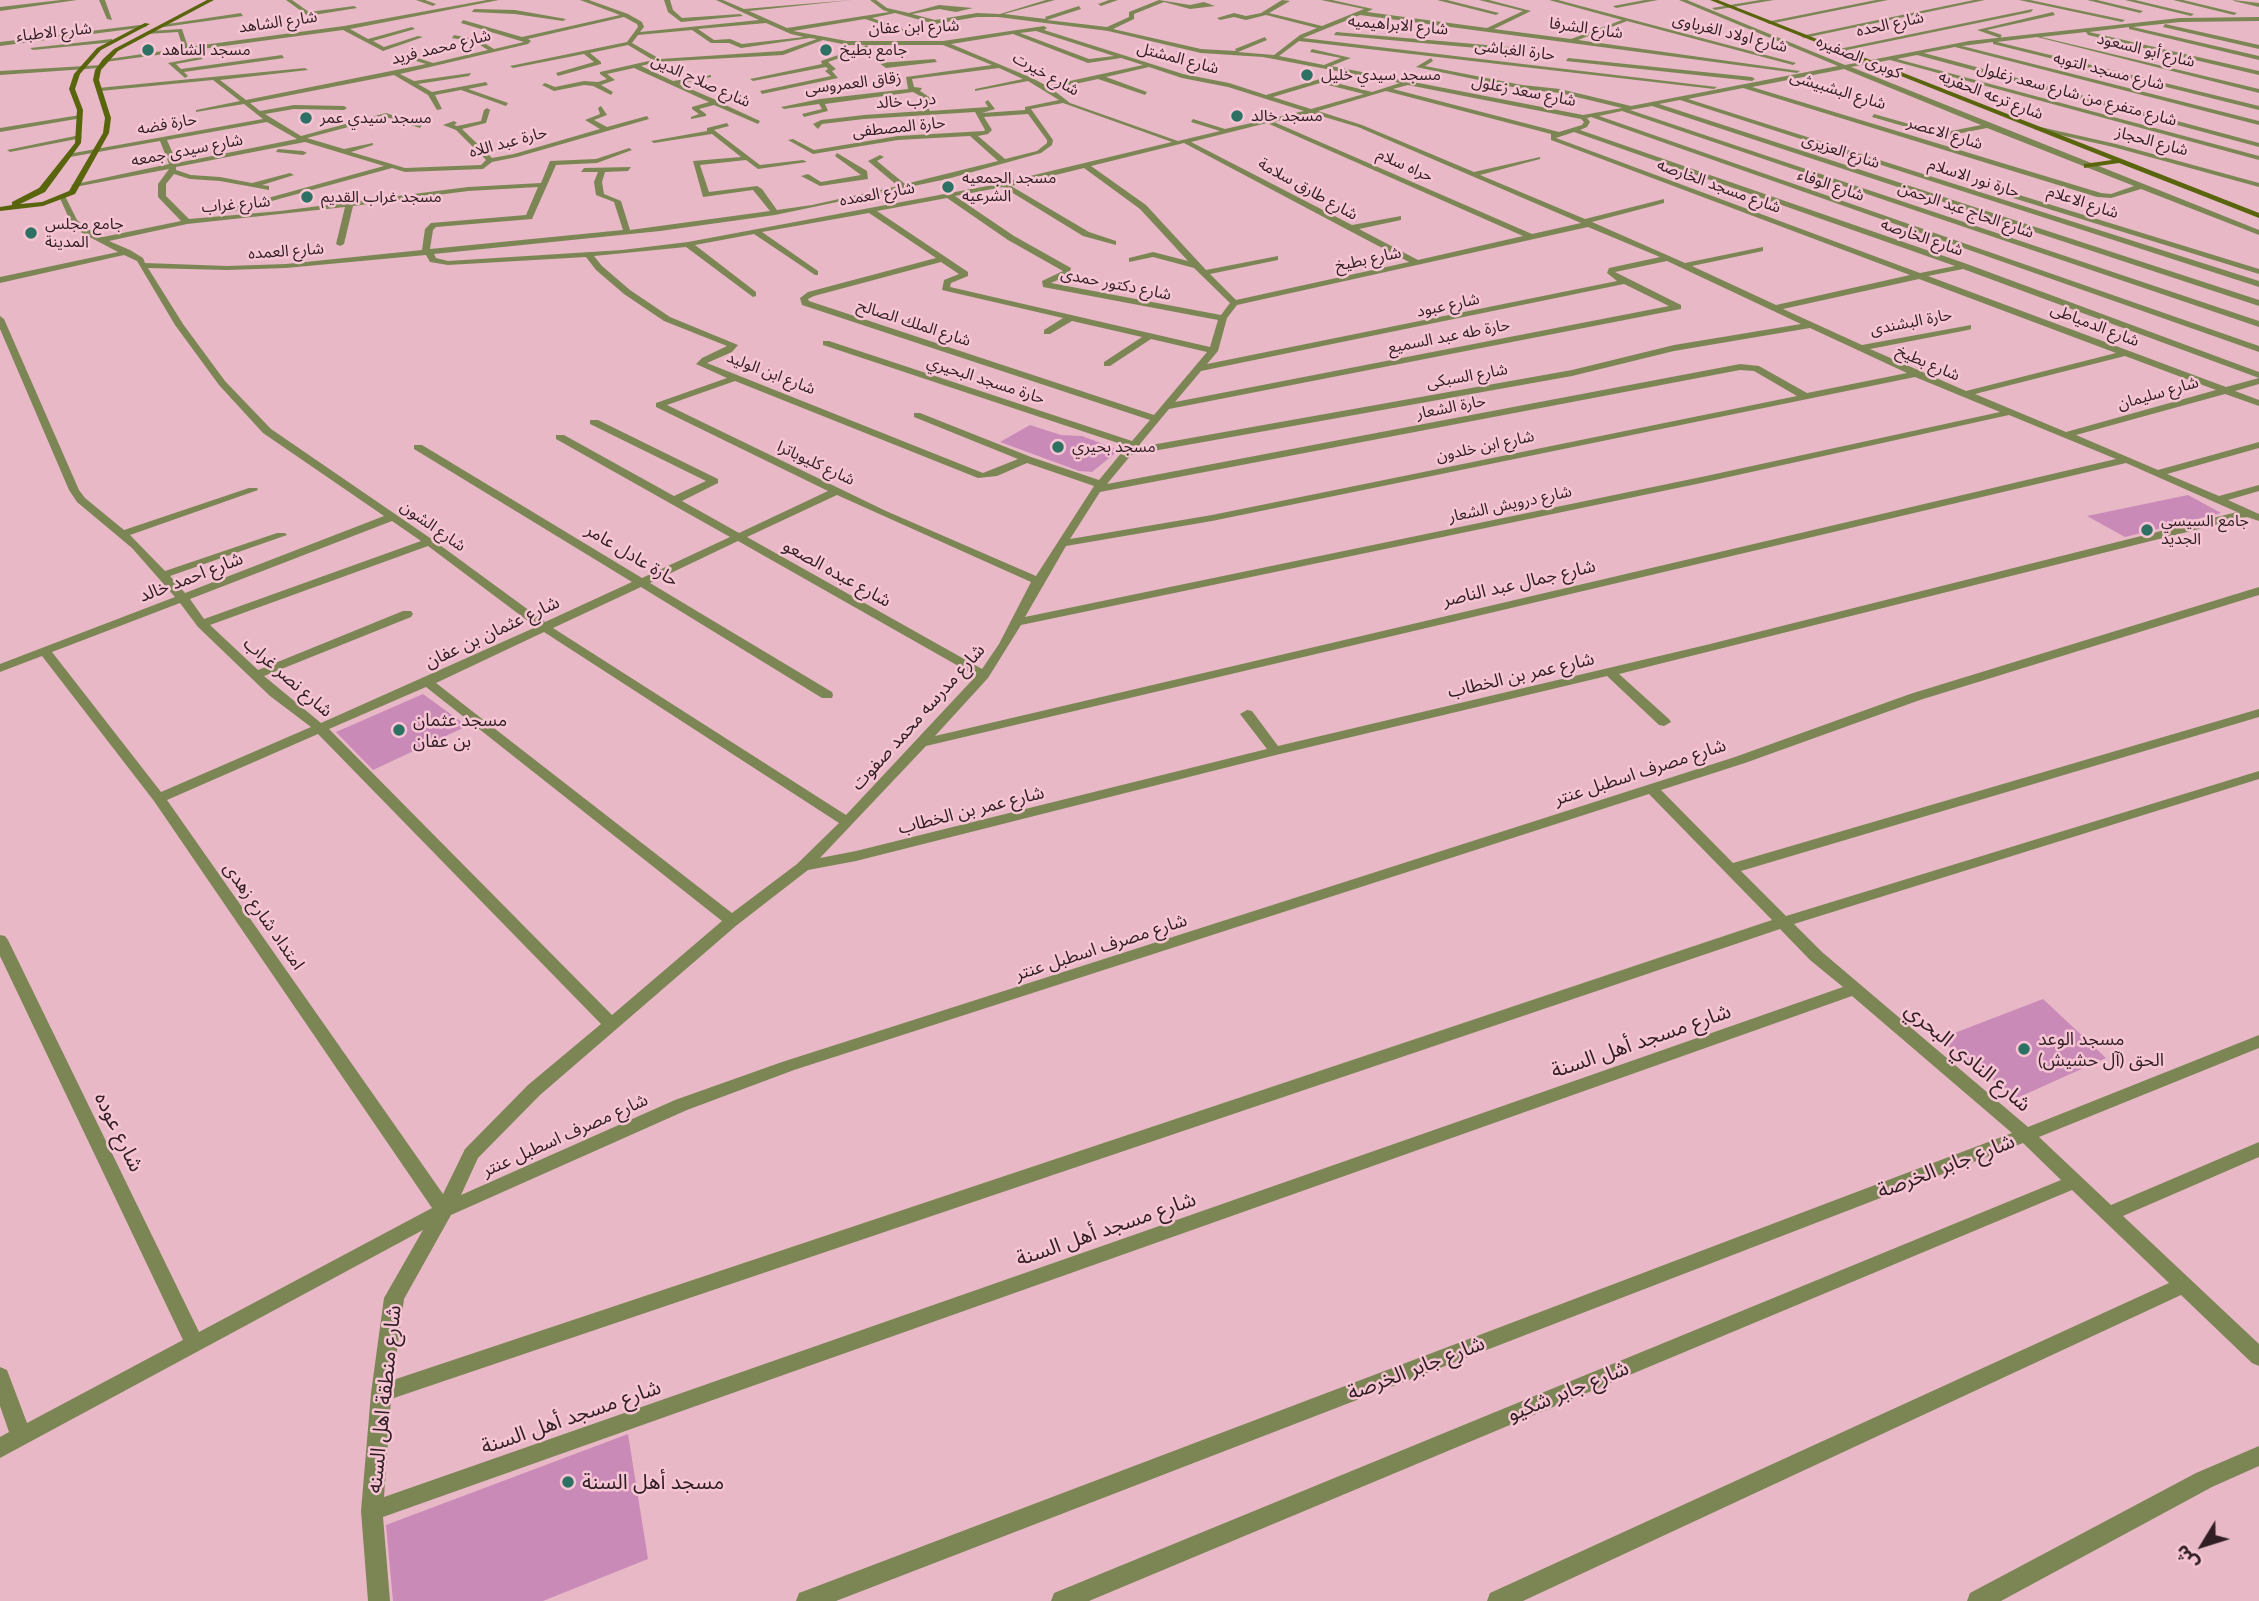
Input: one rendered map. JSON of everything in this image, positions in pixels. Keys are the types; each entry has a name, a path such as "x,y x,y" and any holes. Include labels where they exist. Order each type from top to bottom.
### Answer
{"street":[{"path":"0,9 74,0"},
{"path":"102,0 110,19"},
{"path":"0,209 42,190 70,155 80,137 80,117 72,89 82,67 112,41 196,0"},
{"path":"0,209 31,206 69,195 103,142 108,125 96,80 103,63 116,50 211,0"},
{"path":"289,0 308,15 354,8"},
{"path":"419,0 433,4"},
{"name":"شارع الشاهد","path":"0,73 82,67 275,34 301,33 440,12 496,0"},
{"path":"513,66 629,43 641,27 640,23 626,12 583,0"},
{"path":"667,0 670,11 681,20 756,15"},
{"name":"شارع ابن عفان","path":"719,0 785,30 810,38 874,44 943,43 1064,23"},
{"path":"998,15 1052,0"},
{"path":"1101,4 1115,0"},
{"path":"1146,0 1191,7 1203,4 1212,6"},
{"path":"1264,4 1278,0"},
{"path":"1265,14 1263,12 1287,1 1284,0"},
{"path":"1275,57 1298,39 1370,9 1324,0"},
{"path":"1440,0 1515,18"},
{"path":"1482,0 1528,11 1487,30"},
{"name":"شارع اولاد الغرباوى","path":"1552,0 1822,70"},
{"path":"1616,6 1655,0"},
{"name":"كوبرى الصفيره","path":"1682,0 2087,166 2259,233"},
{"name":"شارع ترعه الحفريه","path":"1713,0 2259,214"},
{"path":"1703,9 1771,0"},
{"path":"1769,22 1885,0"},
{"path":"1804,36 1982,0"},
{"path":"2022,0 2137,23"},
{"path":"2090,0 2259,39"},
{"path":"2128,0 2248,26"},
{"path":"2176,0 2259,20"},
{"path":"2236,0 2259,5"},
{"path":"864,4 874,1"},
{"name":"شارع سعد زعلول","path":"874,1 885,9 910,13 934,22 978,15 998,15 1108,29 1201,51 1275,57 1588,117 1952,45 2137,23 2214,19 2259,20"},
{"path":"1572,5 1593,1"},
{"path":"1108,29 1130,19 1131,13 1160,2 1179,12"},
{"path":"746,10 786,3 852,3"},
{"path":"844,7 852,3"},
{"path":"405,10 430,7 440,12"},
{"path":"910,13 939,7 956,10 972,7"},
{"path":"456,8 563,19"},
{"path":"1042,20 1079,8"},
{"name":"شارع الحده","path":"1837,50 2031,10"},
{"path":"785,30 900,11"},
{"name":"شارع محمد فريد","path":"522,39 626,12"},
{"name":"شارع الشرفا","path":"1360,13 1808,72"},
{"path":"1220,18 1234,15 1246,18 1265,14 1324,28"},
{"path":"2008,38 1980,30 2053,14"},
{"path":"164,25 241,15"},
{"path":"865,17 909,33"},
{"path":"635,34 767,21"},
{"path":"1571,41 1625,21"},
{"path":"463,22 522,39"},
{"path":"934,22 951,27"},
{"path":"301,33 294,28 330,23"},
{"path":"2149,23 2259,47"},
{"path":"0,44 146,25"},
{"path":"2118,26 2259,58"},
{"path":"344,27 386,49 420,37"},
{"path":"2102,27 2259,64"},
{"path":"368,41 412,29"},
{"name":"شارع المشتل","path":"1036,29 1150,66 1314,110"},
{"path":"149,33 180,30 186,50"},
{"path":"695,30 713,41 730,41 743,46 810,38"},
{"path":"964,30 989,37"},
{"name":"شارع الابراهيميه","path":"1298,30 1521,50"},
{"path":"2076,30 2259,73"},
{"path":"1013,33 1088,61 1121,57"},
{"name":"شارع أبو السعود","path":"2027,35 2259,91"},
{"path":"454,37 477,41 507,52"},
{"path":"183,41 197,39"},
{"name":"شارع محمد فريد","path":"198,111 349,83 528,42 522,39"},
{"path":"1233,52 1265,39"},
{"name":"حارة الغباشى","path":"1298,39 1728,89"},
{"path":"754,63 820,40"},
{"name":"شارع الاطباء","path":"0,52 112,41"},
{"path":"1987,41 2259,108"},
{"name":"شارع صلاح الدين","path":"629,43 657,61"},
{"name":"شارع خيرت","path":"943,43 1030,79 1062,100 1180,141"},
{"path":"778,82 826,66 874,44"},
{"path":"910,44 935,61 978,80"},
{"name":"شارع مسجد التوبه","path":"1952,45 2259,123"},
{"path":"547,60 558,70 599,63 584,51"},
{"path":"1312,51 1348,58 1323,67"},
{"path":"1914,52 2259,145"},
{"path":"657,61 779,54 797,59"},
{"path":"405,56 433,64"},
{"path":"191,80 171,63 214,57"},
{"path":"179,71 282,57"},
{"name":"شارع متفرع من شارع سعد زغلول","path":"1888,57 2259,158"},
{"path":"762,92 836,77 826,66 810,60"},
{"name":"شارع الحاج عبد الرحمن","path":"1431,60 1419,67 1522,87 1560,91 1628,109 2259,324"},
{"path":"1568,60 1764,81"},
{"name":"شارع صلاح الدين","path":"597,84 612,80 602,74 604,72 657,61"},
{"path":"882,63 884,66 894,66 935,61"},
{"path":"395,62 412,69"},
{"name":"شارع صلاح الدين","path":"637,65 635,66 671,84 758,122"},
{"path":"753,79 826,66"},
{"path":"928,113 923,105 934,103 914,90 908,78 1002,66"},
{"path":"1046,88 1150,66"},
{"path":"100,89 305,70"},
{"path":"661,79 690,72"},
{"path":"394,73 431,94 439,109"},
{"path":"332,74 349,83"},
{"path":"415,83 469,74"},
{"path":"671,84 709,76"},
{"path":"1099,77 1145,93"},
{"path":"214,78 268,120 302,139 389,167"},
{"path":"976,90 1030,79"},
{"name":"شارع البشبيشى","path":"1764,81 1787,89"},
{"path":"1267,96 1325,82 1372,94"},
{"path":"545,85 554,89 584,83 597,84 611,93"},
{"name":"شارع العمده","path":"428,252 433,260 448,263 589,255 688,244 1003,185 1314,110 1409,83"},
{"path":"431,94 486,84"},
{"name":"شارع الاعصر","path":"1742,86 2100,195 2111,196 2140,187"},
{"name":"زقاق العمروسى","path":"784,107 859,93 925,89"},
{"path":"462,90 506,104"},
{"path":"1387,90 1558,135 1587,124 1588,117"},
{"path":"473,94 497,91"},
{"path":"1698,95 1945,173"},
{"path":"694,118 704,115 694,108 739,96"},
{"name":"حارة نور الاسلام","path":"1681,98 2259,284"},
{"path":"804,115 826,110 821,99"},
{"path":"899,121 979,113 1030,112 1027,108 1029,107 1062,100"},
{"path":"979,113 992,109 988,102"},
{"name":"شارع العزيرى","path":"1653,104 2259,303"},
{"path":"260,113 295,107 344,108"},
{"path":"601,108 604,115 588,120 607,134"},
{"path":"487,110 484,122 455,125 490,160"},
{"name":"شارع بطيخ","path":"1314,110 1475,174 1685,265 1916,374 2158,473 2253,516"},
{"name":"شارع العمده","path":"144,265 264,267 627,232 812,207 904,187 1039,152 1050,144 1044,129 1030,112"},
{"name":"شارع البشبيشى","path":"1861,112 1941,135 1988,126"},
{"name":"درب خالد","path":"818,127 816,124 821,122 928,113 979,113"},
{"name":"حارة المصطفى","path":"791,140 813,152 898,138 989,131 979,113"},
{"name":"شارع سيدى جمعه","path":"75,186 247,153 386,116 421,126"},
{"path":"0,130 80,117"},
{"name":"شارع الوفاء","path":"1588,117 2259,349"},
{"path":"341,127 331,124 350,118"},
{"name":"حارة عبد اللاه","path":"389,167 414,170 483,167 490,160 596,133 607,134 647,118"},
{"name":"حارة فضه","path":"70,155 268,120"},
{"path":"1193,121 1227,130"},
{"name":"حراه سلام","path":"1267,121 1531,237"},
{"path":"712,132 710,129 727,125"},
{"name":"شارع الحجاز","path":"2036,128 2114,145 2259,185"},
{"name":"شارع الخارصه","path":"1575,130 1964,266 2259,375"},
{"path":"211,131 220,138"},
{"path":"654,141 712,132 758,167 771,162 803,162"},
{"path":"972,134 1004,162"},
{"name":"شارع مسجد الخارصه","path":"1558,135 1553,136 1553,139 1921,276"},
{"path":"10,150 80,137"},
{"path":"163,139 172,158 172,169 162,184 162,197 187,222 389,167"},
{"name":"شارع طارق سلامة","path":"1180,141 1418,263"},
{"path":"324,146 340,144 358,148"},
{"path":"342,152 371,144"},
{"path":"428,252 429,229 434,225 529,217 541,185 555,162 597,161 629,150"},
{"path":"247,153 251,156 282,151 303,153"},
{"path":"837,155 864,173 883,170"},
{"path":"880,157 872,161 904,187"},
{"path":"748,158 696,163 705,193 714,195 754,188 775,213"},
{"path":"1475,174 1538,158"},
{"path":"2087,166 2121,161"},
{"path":"1085,165 1143,207 1234,303"},
{"path":"172,169 190,177 266,188"},
{"path":"347,169 364,174"},
{"path":"548,172 628,169"},
{"path":"602,170 598,182 600,195 617,201 627,232"},
{"path":"974,170 984,175"},
{"path":"805,176 819,184 862,178 864,173"},
{"path":"252,185 290,175"},
{"path":"993,180 1086,234 1113,243"},
{"name":"شارع غراب","path":"101,240 187,222 468,189 541,185"},
{"name":"شارع الاعلام","path":"2011,194 2259,272"},
{"name":"شارع دكتور حمدى","path":"949,196 1011,238 1068,270 1045,283 1046,285 1223,317"},
{"name":"شارع الشون","path":"62,198 74,220 101,240 144,265 150,280 179,325 222,383 250,415 287,447 429,542 544,627 847,822"},
{"path":"1587,223 1661,201"},
{"path":"340,244 350,204"},
{"path":"812,207 824,218"},
{"path":"870,210 965,274 947,282 945,288 1213,351"},
{"path":"1351,228 1398,218"},
{"name":"شارع بطيخ","path":"1234,303 1587,223"},
{"path":"516,243 519,230"},
{"path":"755,231 815,273"},
{"path":"688,244 753,294"},
{"path":"1685,265 1760,249"},
{"path":"0,280 127,253"},
{"path":"1132,260 1153,254 1202,270 1275,258"},
{"name":"شارع ابن الوليد","path":"589,255 620,286 667,319 733,345 729,351 700,362 982,475 993,474 1027,459"},
{"name":"شارع الملك الصالح","path":"942,258 811,294 804,298 805,303 1155,418"},
{"path":"1623,280 1610,272 1668,258"},
{"path":"1774,308 1999,258"},
{"name":"شارع الدمياطى","path":"1921,276 2259,403"},
{"name":"شارع عبود","path":"1202,368 1471,314 1623,280"},
{"name":"حارة طه عبد السميع","path":"1165,407 1678,307 1623,280"},
{"name":"شارع مدرسه محمد صفوت","path":"444,1210 471,1154 534,1090 732,921 802,867 984,675 1005,644 1060,544 1099,487 1133,449 1155,418 1202,368 1213,351 1223,317 1234,303"},
{"path":"1047,332 1070,318"},
{"name":"شارع نصر غراب","path":"0,319 74,490 91,511 123,534 163,575 202,624 256,675 321,729 611,1024"},
{"name":"شارع السبكى","path":"1133,449 1572,373 1674,348 1809,325"},
{"name":"حارة البشندى","path":"1860,348 1968,327"},
{"path":"1107,364 1149,336"},
{"name":"حارة مسجد البحيري","path":"825,343 1133,449"},
{"path":"1965,394 2126,353"},
{"name":"حارة الشعار","path":"1099,487 1740,367 1756,368 1806,397"},
{"name":"شارع ابن خلدون","path":"1060,544 1212,518 1916,374"},
{"name":"شارع كليوباترا","path":"737,377 659,405 931,535 1038,581"},
{"name":"شارع سليمان","path":"2066,436 2259,381"},
{"name":"شارع درويش الشعار","path":"1015,623 1706,480 2011,412"},
{"path":"917,415 1099,487"},
{"path":"594,422 714,481 673,501"},
{"name":"شارع عبده الصعو","path":"560,438 984,675"},
{"path":"2158,473 2259,445"},
{"name":"حارة عادل عامر","path":"418,447 827,695"},
{"name":"شارع جمال عبد الناصر","path":"919,743 2127,460"},
{"path":"2218,500 2259,488"},
{"path":"123,534 253,490"},
{"name":"شارع عثمان بن عفان","path":"159,798 427,682 837,491"},
{"name":"شارع عمر بن الخطاب","path":"802,867 2253,516"},
{"name":"شارع احمد خالد","path":"6,665 393,517"},
{"path":"163,575 281,535"},
{"path":"202,624 429,542"},
{"name":"شارع مصرف اسطبل عنتر","path":"0,1448 444,1210 681,1105 788,1066 1740,760 1915,697 2259,592"},
{"path":"256,675 407,614"},
{"path":"0,650 6,665"},
{"name":"امتداد شارع زهدى","path":"44,651 159,798 444,1210"},
{"path":"1610,672 1664,722"},
{"path":"427,682 732,921"},
{"path":"1730,869 2259,713"},
{"path":"1247,714 1275,751"},
{"path":"381,1393 1781,923 2259,775"},
{"name":"شارع النادي البحري","path":"1652,789 1781,923 2026,1135 2259,1357"},
{"name":"شارع عوده","path":"0,940 195,1345"},
{"name":"شارع مسجد أهل السنة","path":"372,1511 1855,989"},
{"name":"شارع جابر الخرصة","path":"807,1601 2026,1135 2259,1041"},
{"path":"2108,1214 2259,1149"},
{"name":"شارع جابر شكيو","path":"1062,1601 2074,1182"},
{"name":"شارع منطقة اهل السنه","path":"379,1601 372,1511 381,1393 394,1298 444,1210"},
{"path":"1498,1601 2184,1285"},
{"path":"0,1377 21,1437"},
{"path":"1979,1601 2204,1480 2259,1456"}],"building":[{"name":"مسجد بحيري","path":"1030,425 1061,435 1082,436 1119,450 1092,472 1079,471 1000,442"},
{"name":"جامع السيسي الجديد","path":"2188,495 2221,513 2125,537 2087,516"},
{"name":"مسجد عثمان بن عفان","path":"423,694 467,726 373,770 336,732"},
{"name":"مسجد الوعد الحق (آل حشيش)","path":"2043,999 2106,1058 2017,1098 1939,1039"},
{"name":"مسجد أهل السنة","path":"628,1434 648,1559 543,1601 393,1601 386,1525"}],"place":[{"name":"مسجد الشاهد","path":"148,50"},
{"name":"جامع بطيخ","path":"826,50"},
{"name":"مسجد سيدي خليل","path":"1307,75"},
{"name":"مسجد خالد","path":"1237,116"},
{"name":"مسجد سيدي عمر","path":"306,118"},
{"name":"مسجد الجمعيه الشرعيه","path":"948,187"},
{"name":"مسجد غراب القديم","path":"307,197"},
{"name":"جامع مجلس المدينة","path":"31,233"},
{"name":"مسجد بحيري","path":"1058,447"},
{"name":"جامع السيسي الجديد","path":"2147,530"},
{"name":"مسجد عثمان بن عفان","path":"399,730"},
{"name":"مسجد الوعد الحق (آل حشيش)","path":"2024,1049"},
{"name":"مسجد أهل السنة","path":"568,1482"}]}
